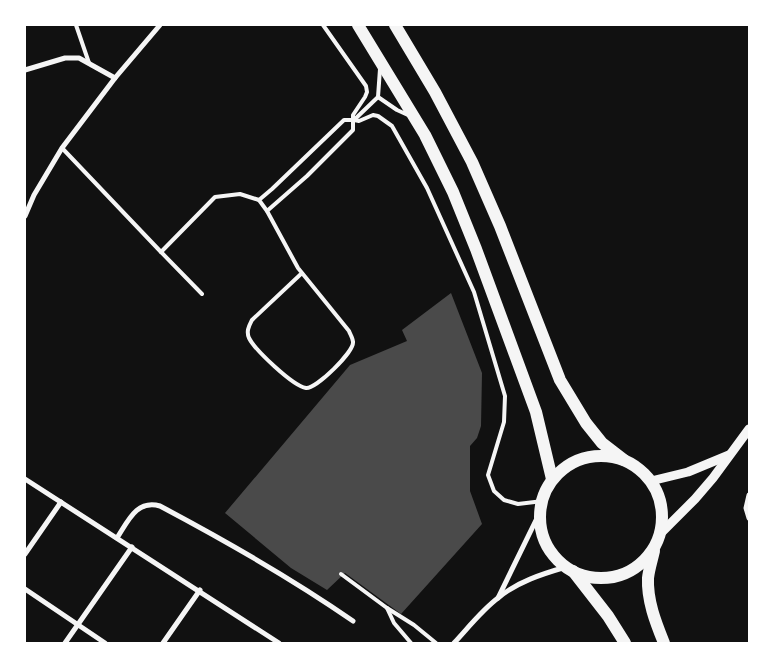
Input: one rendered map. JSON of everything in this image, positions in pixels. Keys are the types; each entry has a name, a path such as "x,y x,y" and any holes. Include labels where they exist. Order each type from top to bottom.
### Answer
{"main road":[{"path":"358,25 425,135 453,192 536,412 552,479"},
{"path":"395,25 435,92 472,162 500,226 560,380 572,402 602,443 624,460 639,468 658,493 662,506 662,520 648,577 654,616 664,643"},
{"path":"624,460 604,456 585,458 567,466 552,479 544,495 542,533 551,552 569,569 608,616 625,643"},
{"path":"569,569 591,577 610,578 628,572 644,561 658,540"}],"street":[{"path":"25,216 34,196 62,148 115,78 160,25"},
{"path":"25,70 65,58 79,58 115,78"},
{"path":"658,540 713,478 729,455 740,444 749,429"},
{"path":"650,481 688,472 729,455"},
{"path":"25,479 200,590 279,643"},
{"path":"749,495 746,508 749,518"},
{"path":"25,554 62,502"},
{"path":"117,538 137,509 148,504 160,506 244,552 352,620"},
{"path":"497,598 542,506"},
{"path":"65,643 132,547"},
{"path":"454,643 497,598 527,581 569,569"},
{"path":"25,589 105,643"},
{"path":"163,643 200,590"},
{"path":"267,643 271,637"}],"lane":[{"path":"76,25 89,63"},
{"path":"267,211 307,176 354,130 353,115 367,92 366,86 324,25"},
{"path":"354,120 378,96 381,61"},
{"path":"378,96 396,110 414,118"},
{"path":"259,200 344,120 359,121 373,115 378,116 392,126 427,188 474,292 505,396 504,422 488,475 494,491 504,500 518,504 542,506"},
{"path":"62,148 202,294"},
{"path":"161,252 218,195 240,194 259,200 302,273 349,331 353,342 351,350 342,361 312,387 305,388 292,382 278,370 250,339 247,330 252,320 302,273"},
{"path":"341,574 386,608 405,618 436,643"},
{"path":"386,608 394,623 411,643"}],"building":[{"path":"451,293 482,373 481,426 477,438 470,446 470,491 482,524 401,614 345,573 327,590 291,568 225,513 350,365 407,341 402,330"}]}
